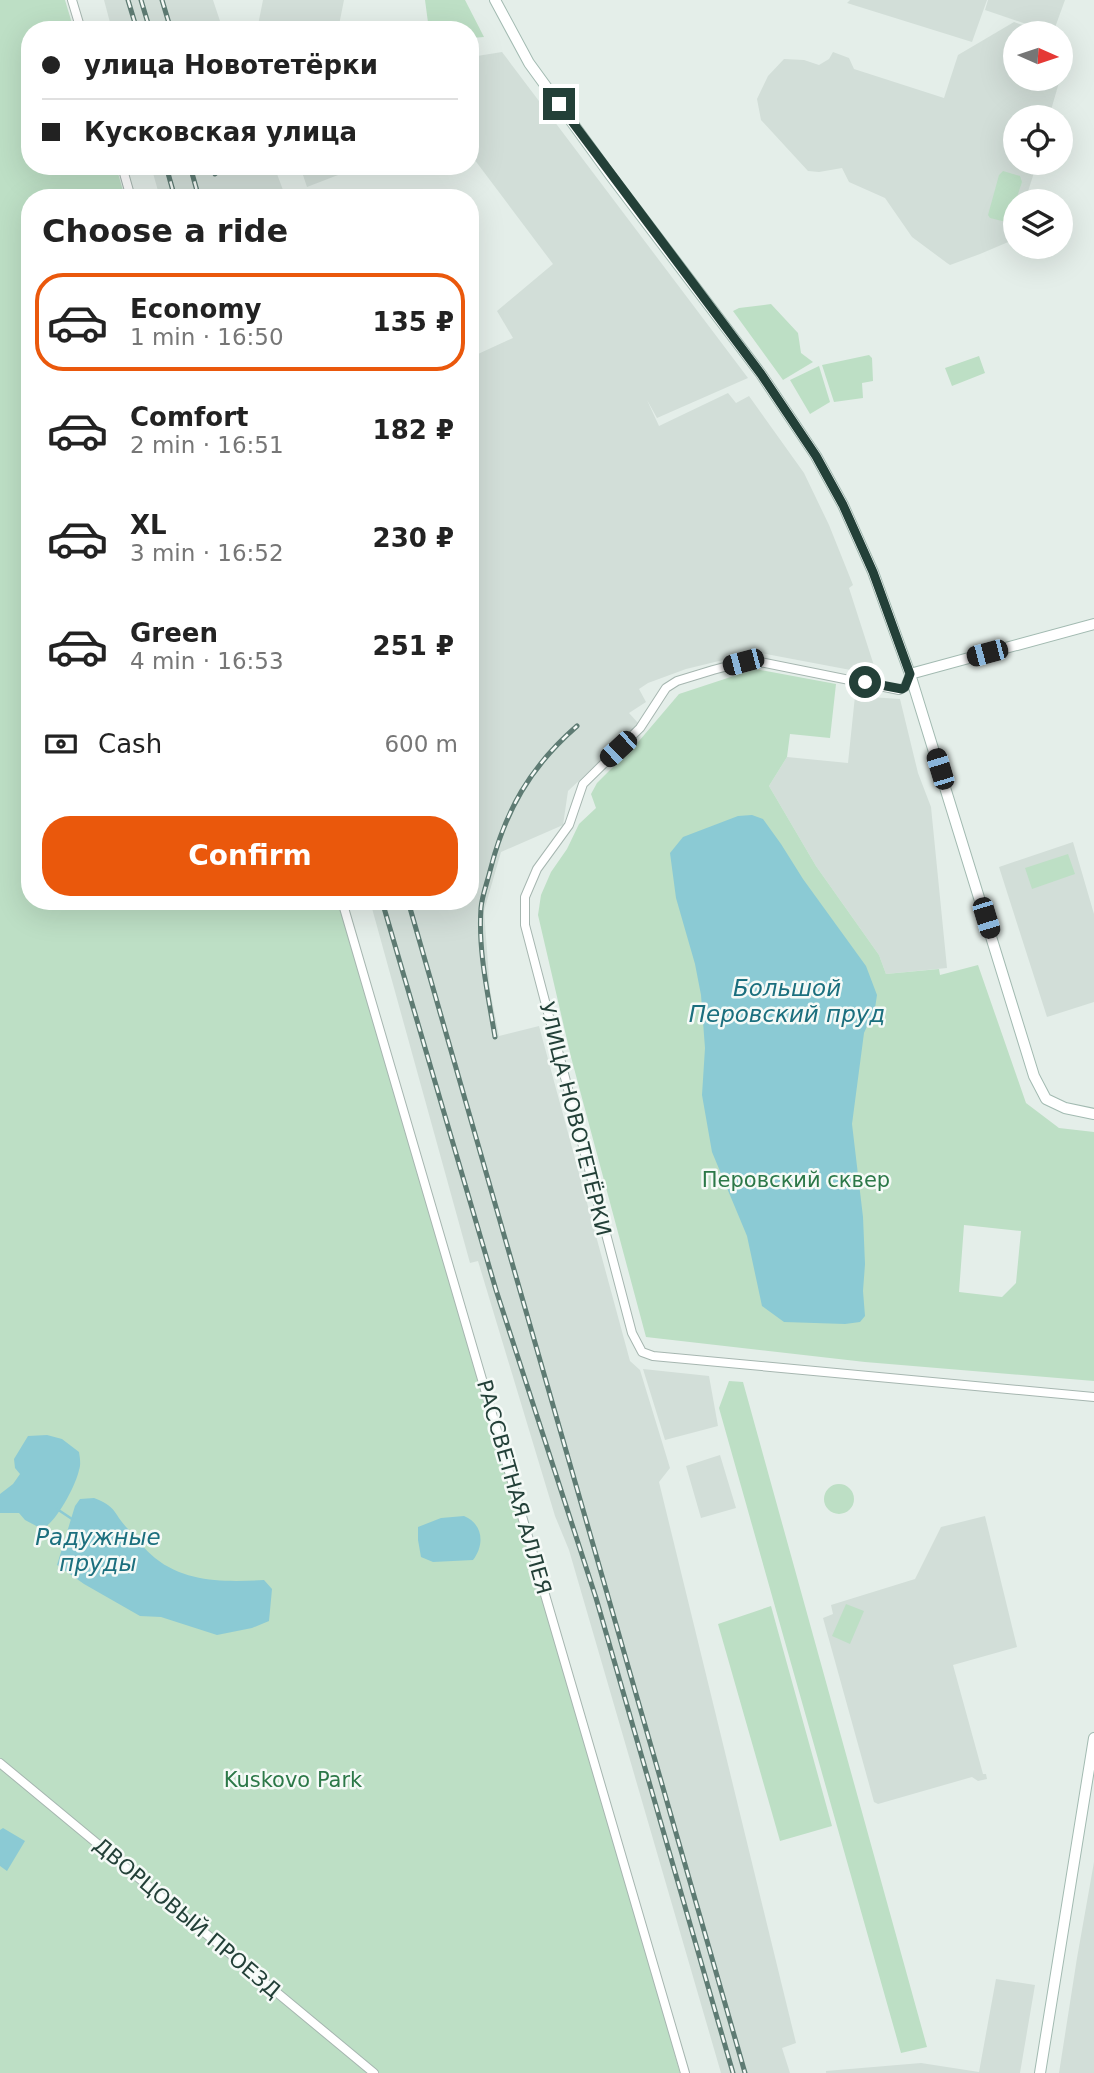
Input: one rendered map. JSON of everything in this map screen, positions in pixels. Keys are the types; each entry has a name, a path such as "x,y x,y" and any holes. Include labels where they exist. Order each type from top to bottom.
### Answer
{"street":[{"path":"72,0 78,21"},
{"path":"495,0 528,63 761,374 816,456 843,505 873,572 910,674 1034,1076 1046,1099 1065,1108 1094,1114"},
{"path":"910,674 1094,624"},
{"name":"УЛИЦА НОВОТЕТЁРКИ","path":"910,674 902,689 755,661 677,681 666,688 640,729 583,784 569,825 537,869 530,885 526,897 525,925 632,1333 642,1352 653,1356 1094,1397"},
{"name":"РАССВЕТНАЯ АЛЛЕЯ","path":"345,910 685,2073"},
{"path":"1040,2073 1094,1738"},
{"name":"ДВОРЦОВЫЙ ПРОЕЗД","path":"0,1763 374,2073"}],"shaded area":[{"path":"104,0 213,0 220,21 110,21"},
{"path":"263,0 344,0 340,21 259,21"},
{"path":"850,0 987,0 972,42 847,3"},
{"path":"988,0 1065,0 1057,21 1018,21 985,10"},
{"path":"1003,28 1003,91 1057,91 1052,105 1003,105 1003,175 1033,175 1029,189 1003,189 1003,244 950,265 912,237 885,198 849,182 842,168 808,171 761,120 757,99 768,76 784,59 804,60 819,65 829,59 833,52 849,58 854,69 944,98 958,55"},
{"path":"502,52 748,378 657,418 647,400 659,426 728,393 736,403 749,396 804,473 829,525 853,585 849,588 877,675 756,652 686,669 648,683 639,689 646,702 629,713 639,724 568,791 563,825 501,852 484,911 490,990 499,1036 539,1026 630,1361 640,1370 670,1468 659,1482 796,2043 782,2048 790,2073 721,2073 569,1550 555,1516 478,1261 470,1263 372,910 479,910 479,354 513,338 497,311 553,264 479,166 479,56"},
{"path":"154,175 277,175 283,189 157,189"},
{"path":"303,175 338,175 307,187"},
{"path":"855,696 900,699 918,773 931,807 947,968 886,974 879,955 816,866 769,786 787,757 848,763"},
{"path":"1073,842 1094,914 1094,1002 1047,1017 999,867"},
{"path":"643,1369 709,1376 718,1426 665,1440"},
{"path":"720,1455 736,1508 701,1518 686,1466"},
{"path":"985,1516 1017,1647 953,1665 983,1774 986,1774 987,1779 978,1781 972,1777 878,1804 874,1802 823,1618 833,1614 831,1605 915,1579 941,1527"},
{"path":"1094,1862 1094,2073 1059,2073 1077,1958"},
{"path":"996,1979 1035,1985 1020,2073 826,2073 921,2063 979,2072"}],"green space":[{"name":"Kuskovo Park","path":"0,0 65,0 71,21 21,21 21,175 119,175 122,189 21,189 21,910 341,910 621,1862 680,2073 0,2073"},
{"path":"425,0 465,0 476,21 428,21"},
{"path":"1003,171 1003,175 1020,176 1022,182 1020,189 1003,189 1003,221 988,215 999,175"},
{"path":"771,304 798,333 801,353 813,362 783,380 733,311"},
{"path":"869,355 872,358 873,381 862,383 863,398 834,402 822,365"},
{"path":"979,356 985,373 952,386 945,368"},
{"path":"819,366 830,402 810,414 790,380"},
{"name":"Перовский сквер","path":"755,669 836,684 830,738 790,734 787,757 769,786 816,866 879,955 886,974 939,969 940,975 978,965 1026,1103 1059,1128 1094,1132 1094,1381 865,1362 646,1337 571,1057 538,915 541,895 551,872 567,849 579,824 596,808 591,794 597,783 639,741 679,694","holes":["964,1225 1021,1231 1016,1283 1002,1297 959,1292"]},
{"path":"1068,854 1075,874 1032,889 1025,868"},
{"path":"729,1381 743,1382 927,2047 901,2053 719,1408"},
{"path":"839,1484 845,1485 853,1493 853,1505 845,1513 839,1514 833,1513 825,1505 824,1499 825,1493 833,1485"},
{"path":"846,1604 864,1611 850,1644 832,1636"},
{"path":"771,1606 832,1826 780,1841 718,1624"}],"water":[{"name":"Большой Перовский пруд","path":"752,815 763,819 866,966 877,995 875,1008 864,1033 852,1124 863,1217 865,1264 865,1316 860,1322 784,1322 762,1306 747,1236 712,1152 702,1095 705,1048 701,995 676,898 670,853 683,837 738,816"},
{"name":"Радужные пруды","path":"47,1435 62,1439 79,1452 80,1464 65,1503 42,1529 25,1520 19,1513 0,1513 0,1494 13,1484 20,1474 15,1468 14,1459 28,1436"},
{"name":"Радужные пруды","path":"94,1498 111,1508 148,1552 167,1566 207,1579 264,1580 272,1589 269,1621 252,1628 217,1635 161,1617 140,1616 84,1584 57,1565 75,1506 80,1499"},
{"path":"464,1516 475,1524 480,1535 479,1548 473,1560 433,1562 421,1557 418,1527 441,1518"},
{"path":"3,1828 25,1841 7,1871 0,1866 0,1830"}],"waterway":[{"path":"57,1509 72,1519"}],"railway":[{"path":"128,0 134,21"},
{"path":"141,0 147,21"},
{"path":"162,0 168,21"},
{"path":"169,175 172,189"},
{"path":"193,175 196,189"},
{"path":"495,1037 481,940 483,894 503,829 522,791 546,758 577,726"},
{"path":"385,910 496,1290 596,1598 733,2073"},
{"path":"411,910 745,2073"}],"route":[{"path":"559,104 622,192 761,374 816,456 843,505 873,572 910,674 905,687 898,690 865,682"}]}
